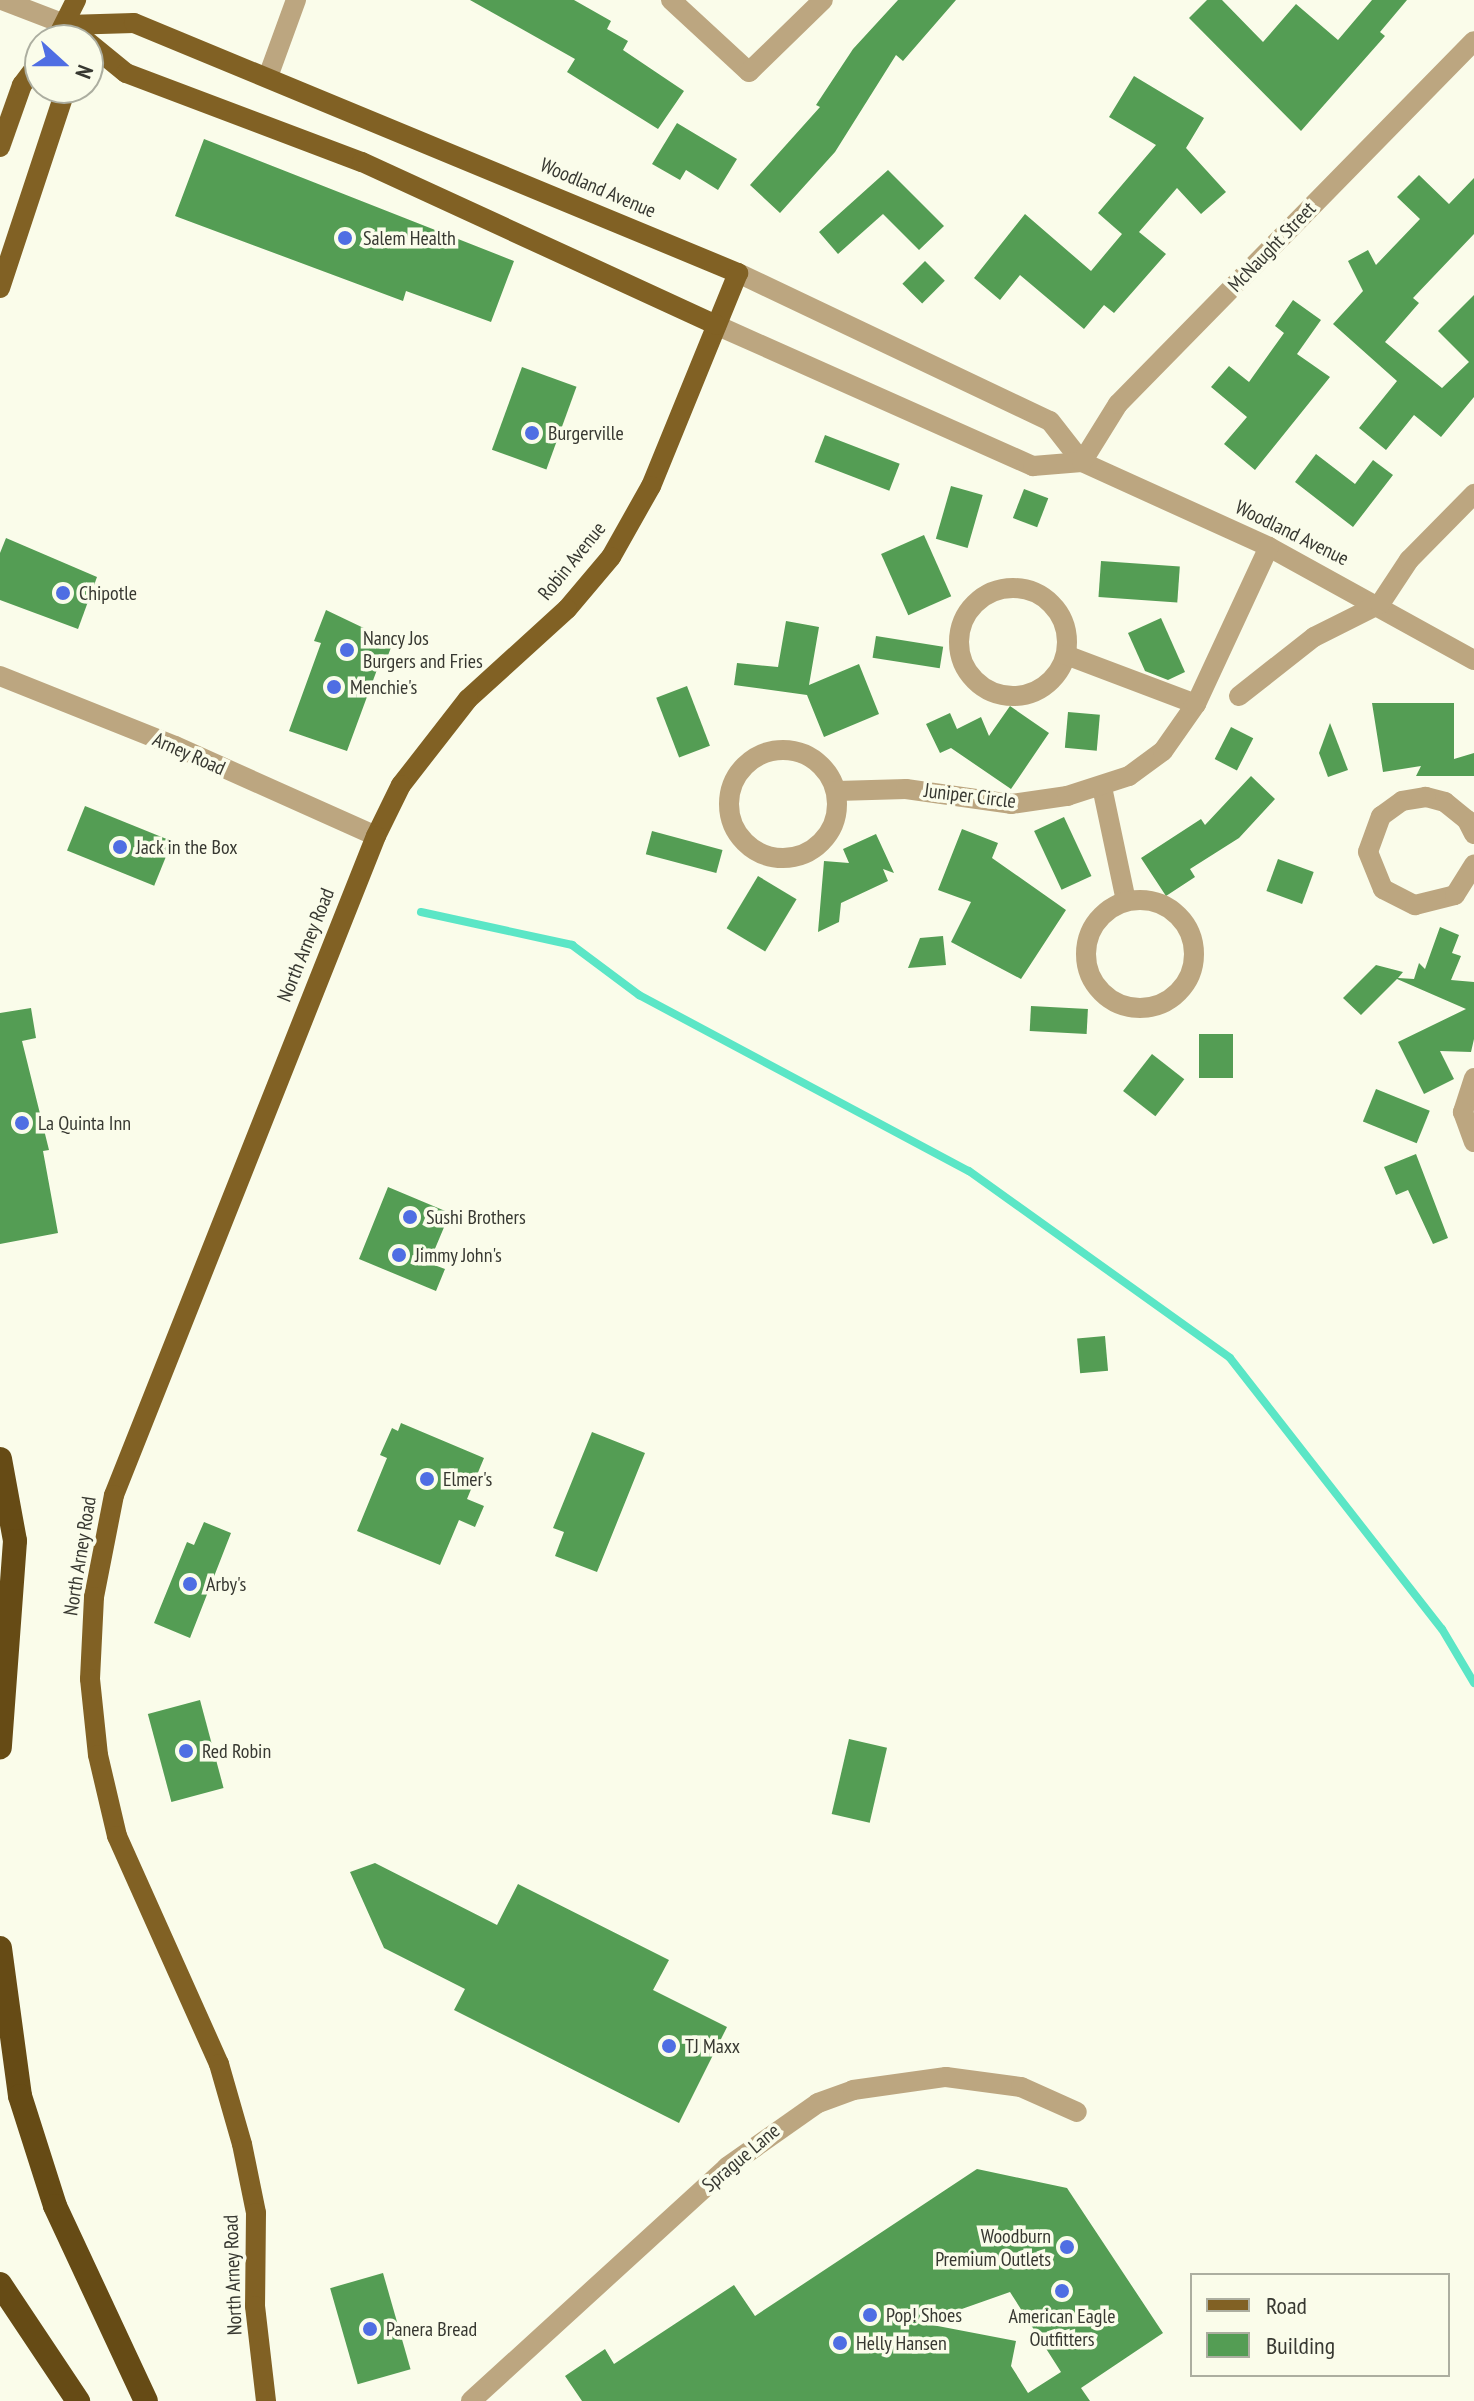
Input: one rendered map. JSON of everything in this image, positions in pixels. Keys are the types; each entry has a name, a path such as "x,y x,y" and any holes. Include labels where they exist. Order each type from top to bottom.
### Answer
{"highway":[{"path":"0,1459 15,1541 0,1747"},
{"path":"0,1948 20,2096 55,2206 146,2401"},
{"path":"0,2284 78,2401"}],"main road":[{"path":"67,24 76,0"},
{"name":"Woodland Avenue","path":"104,28 134,23 269,74 738,273"},
{"name":"Woodland Avenue","path":"104,55 126,73 362,162 716,325"},
{"path":"0,147 24,82"},
{"path":"0,288 61,104"},
{"name":"Robin Avenue","path":"376,836 433,740 468,699 567,609 611,557 651,486 738,273"},
{"name":"North Arney Road","path":"266,2401 255,2306 256,2213 242,2144 219,2064 117,1836 98,1755 90,1679 94,1597 114,1495 142,1416 376,836"}],"street":[{"name":"Woodland Avenue","path":"2,0 44,24"},
{"path":"269,74 296,0"},
{"path":"671,0 749,72 823,0"},
{"name":"McNaught Street","path":"1082,462 1118,404 1474,41"},
{"name":"Woodland Avenue","path":"738,273 1050,421 1082,462 1269,547 1380,604 1474,660"},
{"name":"Woodland Avenue","path":"716,325 1033,466 1082,462"},
{"path":"1239,696 1314,637 1380,604 1409,560 1474,494"},
{"name":"Juniper Circle","path":"837,791 906,789 1011,804 1102,787 1129,776 1163,751 1196,704 1269,547"},
{"path":"999,589 1036,592 1058,610 1065,625 1066,655 1057,673 1028,694 990,691 973,679 962,661 961,624 972,606 999,589"},
{"path":"1066,655 1196,704"},
{"name":"Arney Road","path":"0,676 175,746 376,836"},
{"path":"769,751 806,754 828,773 837,791 838,809 830,832 799,856 761,854 744,842 733,823 732,787 742,768 769,751"},
{"path":"1102,787 1126,901"},
{"path":"1474,834 1467,820 1445,802 1426,797 1402,801 1381,816 1368,852 1383,889 1415,905 1455,895 1474,864"},
{"path":"1126,901 1163,904 1185,922 1192,937 1195,959 1187,981 1156,1006 1118,1003 1101,991 1090,973 1089,937 1099,918 1126,901"},
{"path":"1474,1078 1463,1112 1474,1142"},
{"name":"Sprague Lane","path":"471,2401 727,2167 818,2103 853,2090 946,2077 1021,2087 1077,2112"}],"building":[{"path":"470,0 574,0 611,21 607,29 628,41 623,50 684,91 658,129 567,72 575,59"},
{"path":"898,0 956,0 903,61 896,55 835,152 780,213 750,185 820,107 816,105 853,49"},
{"path":"1207,0 1222,0 1263,42 1296,4 1338,40 1372,0 1407,0 1380,32 1385,36 1301,131 1189,18"},
{"path":"1134,76 1204,118 1186,148 1226,192 1201,214 1177,188 1139,232 1166,254 1114,313 1104,305 1084,329 1020,275 1000,300 974,278 1025,214 1091,271 1122,234 1098,213 1156,145 1109,117"},
{"path":"677,123 737,159 718,190 686,170 680,180 652,164"},
{"name":"Salem Health","path":"204,139 514,261 491,322 406,291 403,301 175,216"},
{"path":"888,170 944,226 919,250 883,214 838,254 819,232"},
{"path":"1419,175 1449,204 1474,178 1474,234 1413,298 1419,303 1385,342 1442,388 1469,362 1438,331 1474,295 1474,397 1441,437 1414,415 1386,450 1359,428 1397,381 1333,324 1363,291 1348,261 1368,250 1376,265 1420,219 1397,197"},
{"path":"925,261 945,281 922,303 902,284"},
{"path":"1293,300 1321,320 1297,354 1330,377 1255,470 1224,444 1247,417 1211,387 1229,366 1249,382 1284,333 1275,326"},
{"name":"Burgerville","path":"522,367 577,387 546,470 492,450"},
{"path":"825,435 900,464 889,491 815,462"},
{"path":"1316,454 1355,484 1373,460 1393,475 1353,527 1295,482"},
{"path":"951,486 983,495 968,548 936,539"},
{"path":"1024,489 1048,498 1037,527 1013,518"},
{"path":"924,535 951,596 908,615 881,554"},
{"path":"6,538 97,577 78,629 0,600 0,553"},
{"path":"1101,561 1180,567 1177,602 1098,597"},
{"path":"326,610 393,642 383,669 378,667 347,751 289,731 321,643 314,641"},
{"path":"1161,618 1185,672 1168,680 1145,671 1128,633"},
{"path":"786,621 819,627 809,685 859,664 879,714 824,737 807,695 734,685 737,663 778,667"},
{"path":"876,636 943,647 940,668 873,658"},
{"path":"687,686 710,746 679,758 656,698"},
{"path":"1372,703 1454,703 1454,759 1474,753 1474,776 1416,776 1421,766 1383,772"},
{"path":"1010,706 1049,733 1011,789 951,748 940,753 926,724 950,713 957,729 981,717 989,736"},
{"path":"1068,712 1100,715 1097,751 1065,748"},
{"path":"1330,723 1348,770 1328,777 1319,753"},
{"path":"1231,727 1253,738 1237,770 1215,759"},
{"path":"1251,776 1275,799 1239,838 1190,869 1195,877 1166,896 1141,858 1201,819 1205,825"},
{"name":"Jack in the Box","path":"85,806 172,841 154,886 67,851"},
{"path":"1064,817 1091,876 1062,890 1034,831"},
{"path":"962,829 998,843 992,858 1066,910 1021,979 951,942 971,902 938,890"},
{"path":"652,831 723,850 716,873 646,854"},
{"path":"876,834 894,873 883,869 888,881 841,903 839,922 818,932 824,861 849,863 843,849"},
{"path":"1278,859 1314,872 1302,904 1266,891"},
{"path":"758,876 797,899 765,951 727,928"},
{"path":"1440,927 1459,935 1452,953 1461,956 1451,980 1474,982 1474,1039 1471,1052 1440,1051 1454,1079 1424,1094 1398,1042 1466,1009 1397,979 1361,1015 1343,998 1376,965 1403,972 1398,978 1414,979 1419,963 1425,969"},
{"path":"943,936 946,965 908,968 920,938"},
{"path":"1031,1006 1088,1009 1087,1034 1030,1031"},
{"name":"La Quinta Inn","path":"31,1008 36,1038 22,1041 49,1150 43,1151 58,1233 0,1244 0,1013"},
{"path":"1199,1034 1233,1034 1233,1078 1199,1078"},
{"path":"1152,1054 1184,1079 1155,1116 1123,1091"},
{"path":"1376,1089 1430,1111 1417,1143 1363,1121"},
{"path":"1416,1154 1448,1238 1433,1244 1408,1190 1396,1195 1384,1167"},
{"path":"388,1187 450,1213 429,1263 445,1269 436,1291 359,1259"},
{"path":"1105,1336 1108,1371 1080,1373 1077,1338"},
{"name":"Elmer's","path":"401,1423 484,1458 467,1499 484,1506 475,1527 459,1520 440,1565 357,1531 387,1458 380,1455 392,1428 398,1431"},
{"path":"592,1432 645,1453 597,1572 555,1556 564,1532 553,1528"},
{"name":"Arby's","path":"204,1522 231,1533 190,1638 154,1623 187,1542 194,1545"},
{"name":"Red Robin","path":"200,1700 224,1788 171,1802 148,1714"},
{"path":"849,1739 887,1748 870,1823 832,1814"},
{"path":"375,1863 497,1925 518,1884 669,1960 653,1990 727,2027 679,2123 454,2010 465,1989 384,1948 350,1872"},
{"path":"977,2169 1067,2188 1163,2333 1081,2388 1090,2401 582,2401 565,2376 605,2349 614,2364 734,2285 755,2316","holes":["1010,2292 1061,2372 1028,2393 1011,2366 1016,2341 922,2323"]},
{"name":"Panera Bread","path":"383,2273 411,2369 358,2384 330,2288"}],"waterway":[{"path":"421,912 572,945 639,995 969,1171 1230,1358 1442,1629 1474,1683"}],"place":[{"name":"Salem Health","path":"345,238"},
{"name":"Burgerville","path":"532,433"},
{"name":"Chipotle","path":"63,593"},
{"name":"Nancy Jos Burgers and Fries","path":"347,650"},
{"name":"Menchie's","path":"334,687"},
{"name":"Jack in the Box","path":"120,847"},
{"name":"La Quinta Inn","path":"22,1123"},
{"name":"Sushi Brothers","path":"410,1217"},
{"name":"Jimmy John's","path":"399,1255"},
{"name":"Elmer's","path":"427,1479"},
{"name":"Arby's","path":"190,1584"},
{"name":"Red Robin","path":"186,1751"},
{"name":"TJ Maxx","path":"669,2046"},
{"name":"Woodburn Premium Outlets","path":"1067,2247"},
{"name":"American Eagle Outfitters","path":"1062,2291"},
{"name":"Pop! Shoes","path":"870,2315"},
{"name":"Panera Bread","path":"370,2329"},
{"name":"Helly Hansen","path":"840,2343"}]}
